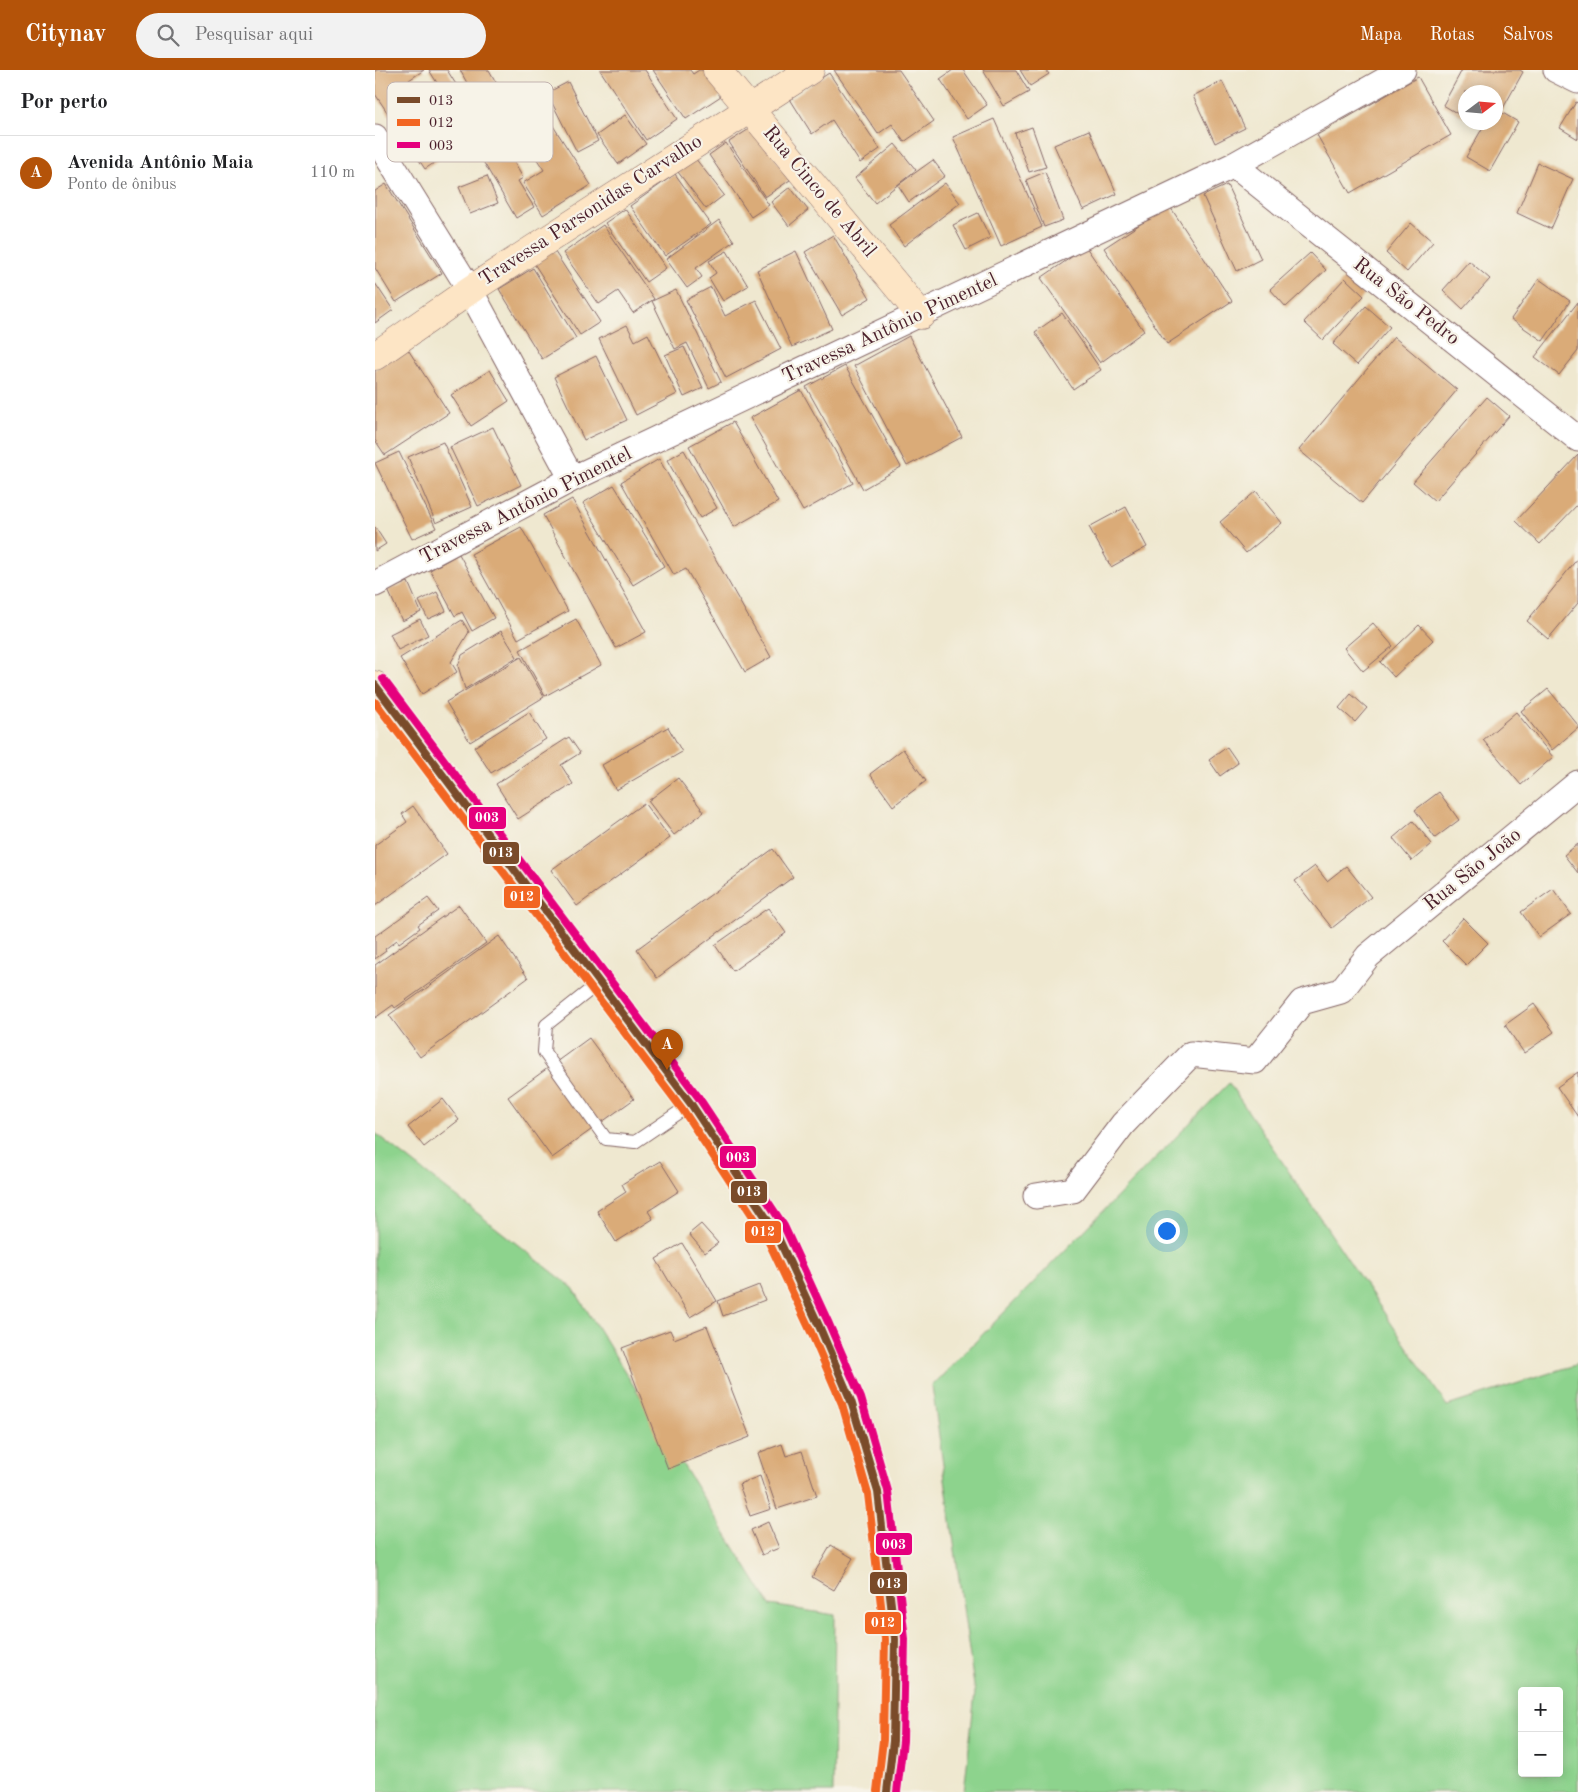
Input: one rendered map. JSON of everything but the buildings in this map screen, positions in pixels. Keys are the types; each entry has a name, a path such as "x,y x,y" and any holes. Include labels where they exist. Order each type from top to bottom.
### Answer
{"main road":[{"name":"Rua Cinco de Abril","path":"717,70 921,315"},
{"name":"Travessa Parsonidas Carvalho","path":"375,356 470,290 810,70"},
{"path":"375,686 691,1104 775,1231 820,1328 851,1401 878,1492 895,1639 893,1741 887,1792"}],"street":[{"name":"Travessa Antônio Pimentel","path":"375,584 572,480 1234,165 1403,70"},
{"path":"1556,70 1578,81"},
{"path":"375,137 387,156"},
{"path":"391,162 470,290 572,480"},
{"name":"Rua São Pedro","path":"1234,165 1578,439"},
{"name":"Rua São João","path":"1036,1196 1073,1190 1123,1124 1191,1054 1255,1061 1302,1002 1341,990 1369,956 1578,783"}],"lane":[{"path":"600,982 546,1025 545,1052 606,1139 635,1142 691,1104"}],"green space":[{"path":"1229,1083 1447,1406 1578,1364 1578,1792 964,1792 975,1693 932,1386"},
{"path":"375,1133 573,1288 770,1605 835,1615 833,1792 375,1792"}],"transit line":[{"name":"003","path":"383,679 699,1098 784,1226 861,1398 888,1491 905,1639 903,1741 897,1792"},
{"name":"013","path":"375,685 691,1104 775,1231 820,1328 851,1401 878,1492 895,1639 893,1741 887,1792"},
{"name":"012","path":"375,702 683,1110 766,1236 811,1332 842,1404 868,1494 885,1639 883,1740 877,1791"}],"place":[{"name":"Avenida Antônio Maia","path":"667,1070"}]}
